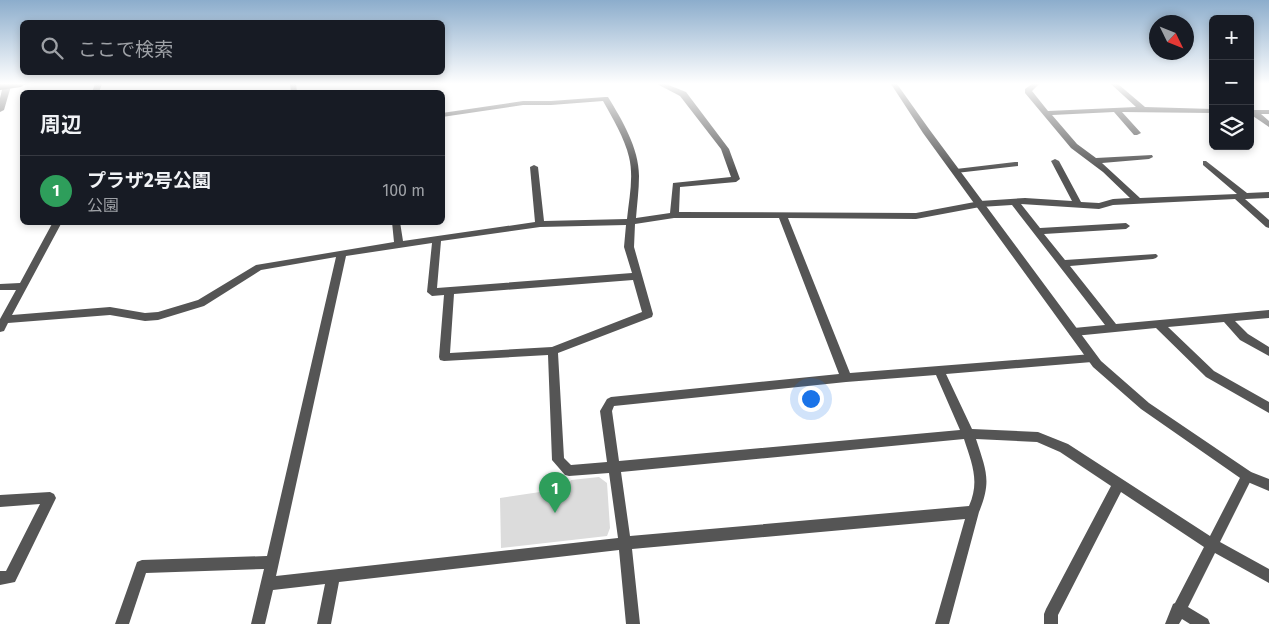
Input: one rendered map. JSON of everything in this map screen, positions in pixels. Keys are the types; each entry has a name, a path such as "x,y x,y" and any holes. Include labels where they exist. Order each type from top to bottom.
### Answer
{"street":[{"path":"449,291 444,358 552,351 648,314 629,247 635,176 633,157 614,113"},
{"path":"674,215 676,185 736,179 725,149 698,113"},
{"path":"915,113 1097,364 1145,406 1247,476 1269,485"},
{"path":"1047,113 1074,146 1094,161 1138,201"},
{"path":"1119,113 1136,133"},
{"path":"1254,114 1269,125"},
{"path":"1094,161 1148,157"},
{"path":"1055,161 1078,205"},
{"path":"1206,163 1242,196 1269,225"},
{"path":"956,171 1015,164"},
{"path":"534,167 540,224"},
{"path":"2,323 110,311 145,317 158,316 201,303 260,267 399,243 437,240 540,224 632,222 674,215 916,216 980,204 1015,202 1099,206 1114,202 1269,195"},
{"path":"1015,202 1113,328"},
{"path":"782,215 846,378"},
{"path":"2,323 56,225"},
{"path":"396,225 399,243"},
{"path":"1038,231 1126,226"},
{"path":"437,240 432,292 636,276"},
{"path":"258,624 342,253"},
{"path":"1062,262 1153,256"},
{"path":"0,287 23,286"},
{"path":"1074,332 1269,314"},
{"path":"1226,318 1244,337 1269,352"},
{"path":"1158,324 1210,374 1269,408"},
{"path":"552,351 558,460 569,472 968,434 1038,437 1064,448 1213,545 1269,576"},
{"path":"633,624 625,543 606,411 610,402 846,378 1092,358"},
{"path":"939,370 968,434 981,474 980,495 973,512 942,624"},
{"path":"1172,624 1247,476"},
{"path":"1051,624 1051,614 1119,483"},
{"path":"0,500 50,498 10,577 0,578"},
{"path":"266,584 625,543 973,512"},
{"path":"122,624 142,567 271,562"},
{"path":"324,624 334,575"},
{"path":"1178,609 1202,624"}],"shaded area":[{"path":"599,477 607,483 610,528 607,536 501,548 500,498 567,488 571,480"}],"place":[{"name":"プラザ2号公園","path":"555,513"}]}
